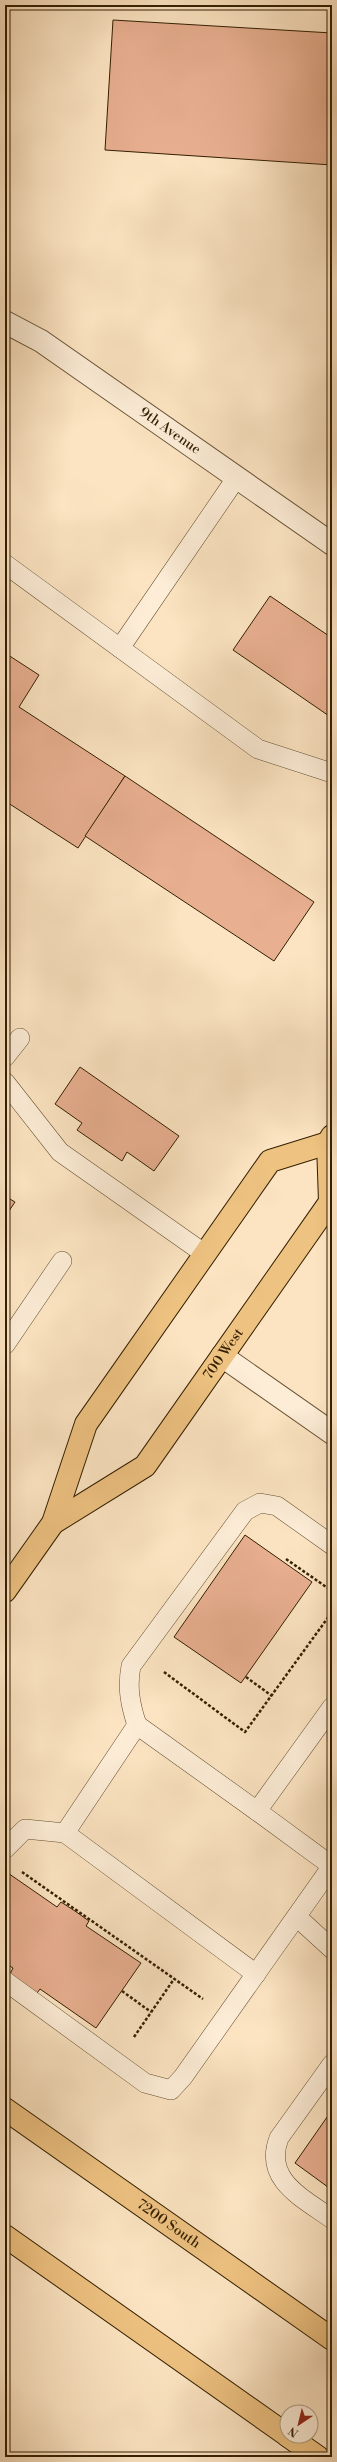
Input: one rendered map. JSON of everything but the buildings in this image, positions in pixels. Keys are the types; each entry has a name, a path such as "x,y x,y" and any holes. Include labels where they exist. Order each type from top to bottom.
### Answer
{"main road":[{"name":"700 West","path":"8,1580 53,1523 86,1424 270,1161 330,1139 330,1202 145,1466 53,1523"},
{"name":"7200 South","path":"5,2109 332,2339"},
{"path":"5,2236 279,2430"},
{"path":"299,2444 318,2457"}],"street":[{"name":"9th Avenue","path":"5,322 41,341 332,544"},
{"path":"222,1356 332,1433"}],"lane":[{"path":"120,648 237,477"},
{"path":"5,564 258,749 332,773"},
{"path":"5,1057 20,1038"},
{"path":"5,1082 60,1152 205,1254"},
{"path":"5,1345 62,1261"},
{"path":"5,1981 145,2083 171,2090 183,2077 332,1866 137,1725 132,1709 128,1684 132,1666 245,1511 260,1503 277,1506 332,1545"},
{"path":"257,1811 332,1707"},
{"path":"65,1833 137,1725"},
{"path":"5,1849 25,1829 65,1833 256,1974"},
{"path":"296,1916 332,1949"},
{"path":"332,2064 280,2138 275,2151 277,2170 289,2189 332,2219"}],"path":[{"path":"286,1559 332,1591"},
{"path":"162,1670 245,1732 332,1612"},
{"path":"246,1677 272,1696"},
{"path":"18,1870 204,2000"},
{"path":"134,2037 174,1979"},
{"path":"122,1991 151,2012"}]}
